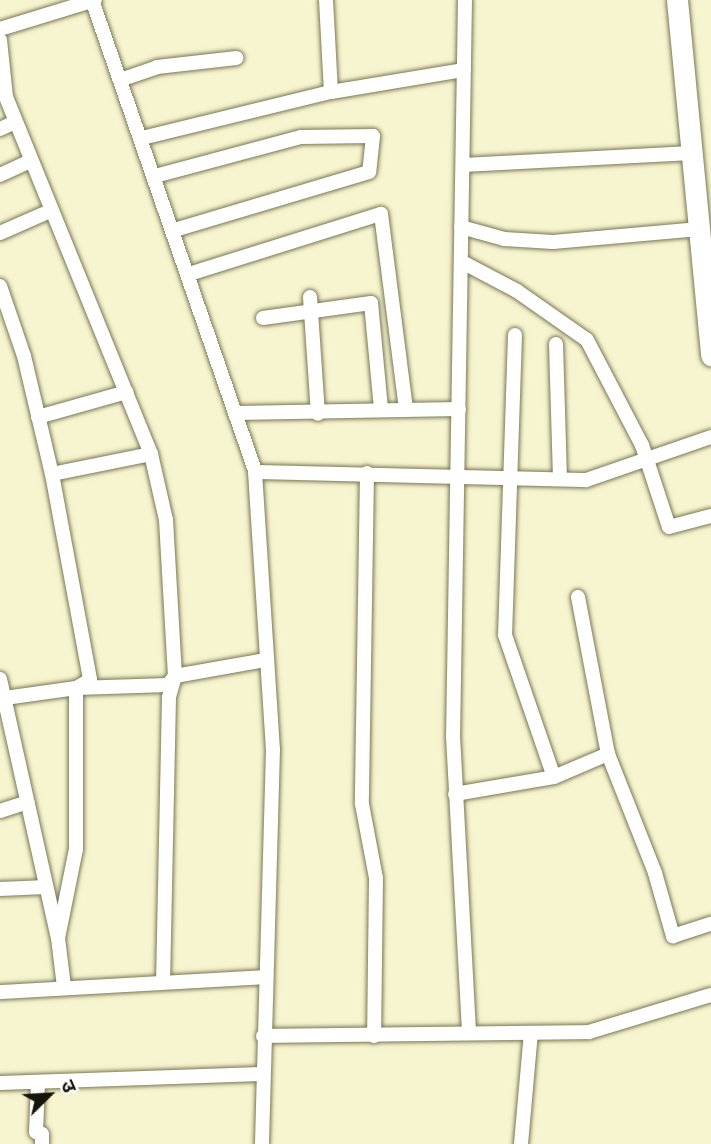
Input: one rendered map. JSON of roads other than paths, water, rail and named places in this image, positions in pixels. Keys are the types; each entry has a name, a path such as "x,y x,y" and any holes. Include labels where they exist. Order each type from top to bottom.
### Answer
{"main road":[{"path":"677,0 692,153 704,204 699,229 708,290 711,355"}],"street":[{"path":"0,29 93,0 255,472 265,660 273,749 261,1074 262,1144"},
{"path":"326,0 331,92"},
{"path":"465,0 461,227 464,263 458,408 455,794 469,1031"},
{"path":"0,40 6,97 50,211 151,454 166,520 175,677 169,697 163,982"},
{"path":"120,80 157,67 236,58"},
{"path":"142,138 331,92 464,70"},
{"path":"0,129 15,122"},
{"path":"155,176 301,137 373,136 369,172 174,230"},
{"path":"463,166 692,153"},
{"path":"0,175 30,161"},
{"path":"0,233 50,211"},
{"path":"189,274 382,214 406,410"},
{"path":"461,227 504,239 553,242 699,229"},
{"path":"464,263 517,291 587,340 647,459 668,527 711,516"},
{"path":"0,286 52,474 90,680 76,688"},
{"path":"263,318 311,304 370,303 381,409"},
{"path":"311,304 318,414"},
{"path":"515,335 505,635 554,777"},
{"path":"556,344 560,478"},
{"path":"38,417 127,392"},
{"path":"236,413 318,414 381,409 458,408"},
{"path":"255,472 511,475 586,480 711,438"},
{"path":"52,474 151,454"},
{"path":"367,474 361,623 362,804 376,878 374,1036"},
{"path":"578,597 608,754 655,873 673,936 711,924"},
{"path":"5,698 76,688 168,685 175,677 265,660"},
{"path":"0,679 58,939 64,987"},
{"path":"58,939 76,849 76,688"},
{"path":"455,794 554,777 608,754"},
{"path":"0,811 27,802"},
{"path":"0,889 46,887"},
{"path":"0,992 265,977"},
{"path":"263,1036 374,1036 469,1031 589,1032 711,995"},
{"path":"521,1144 531,1033"},
{"path":"0,1083 261,1074"},
{"path":"38,1083 37,1132 42,1134 42,1144"}]}
